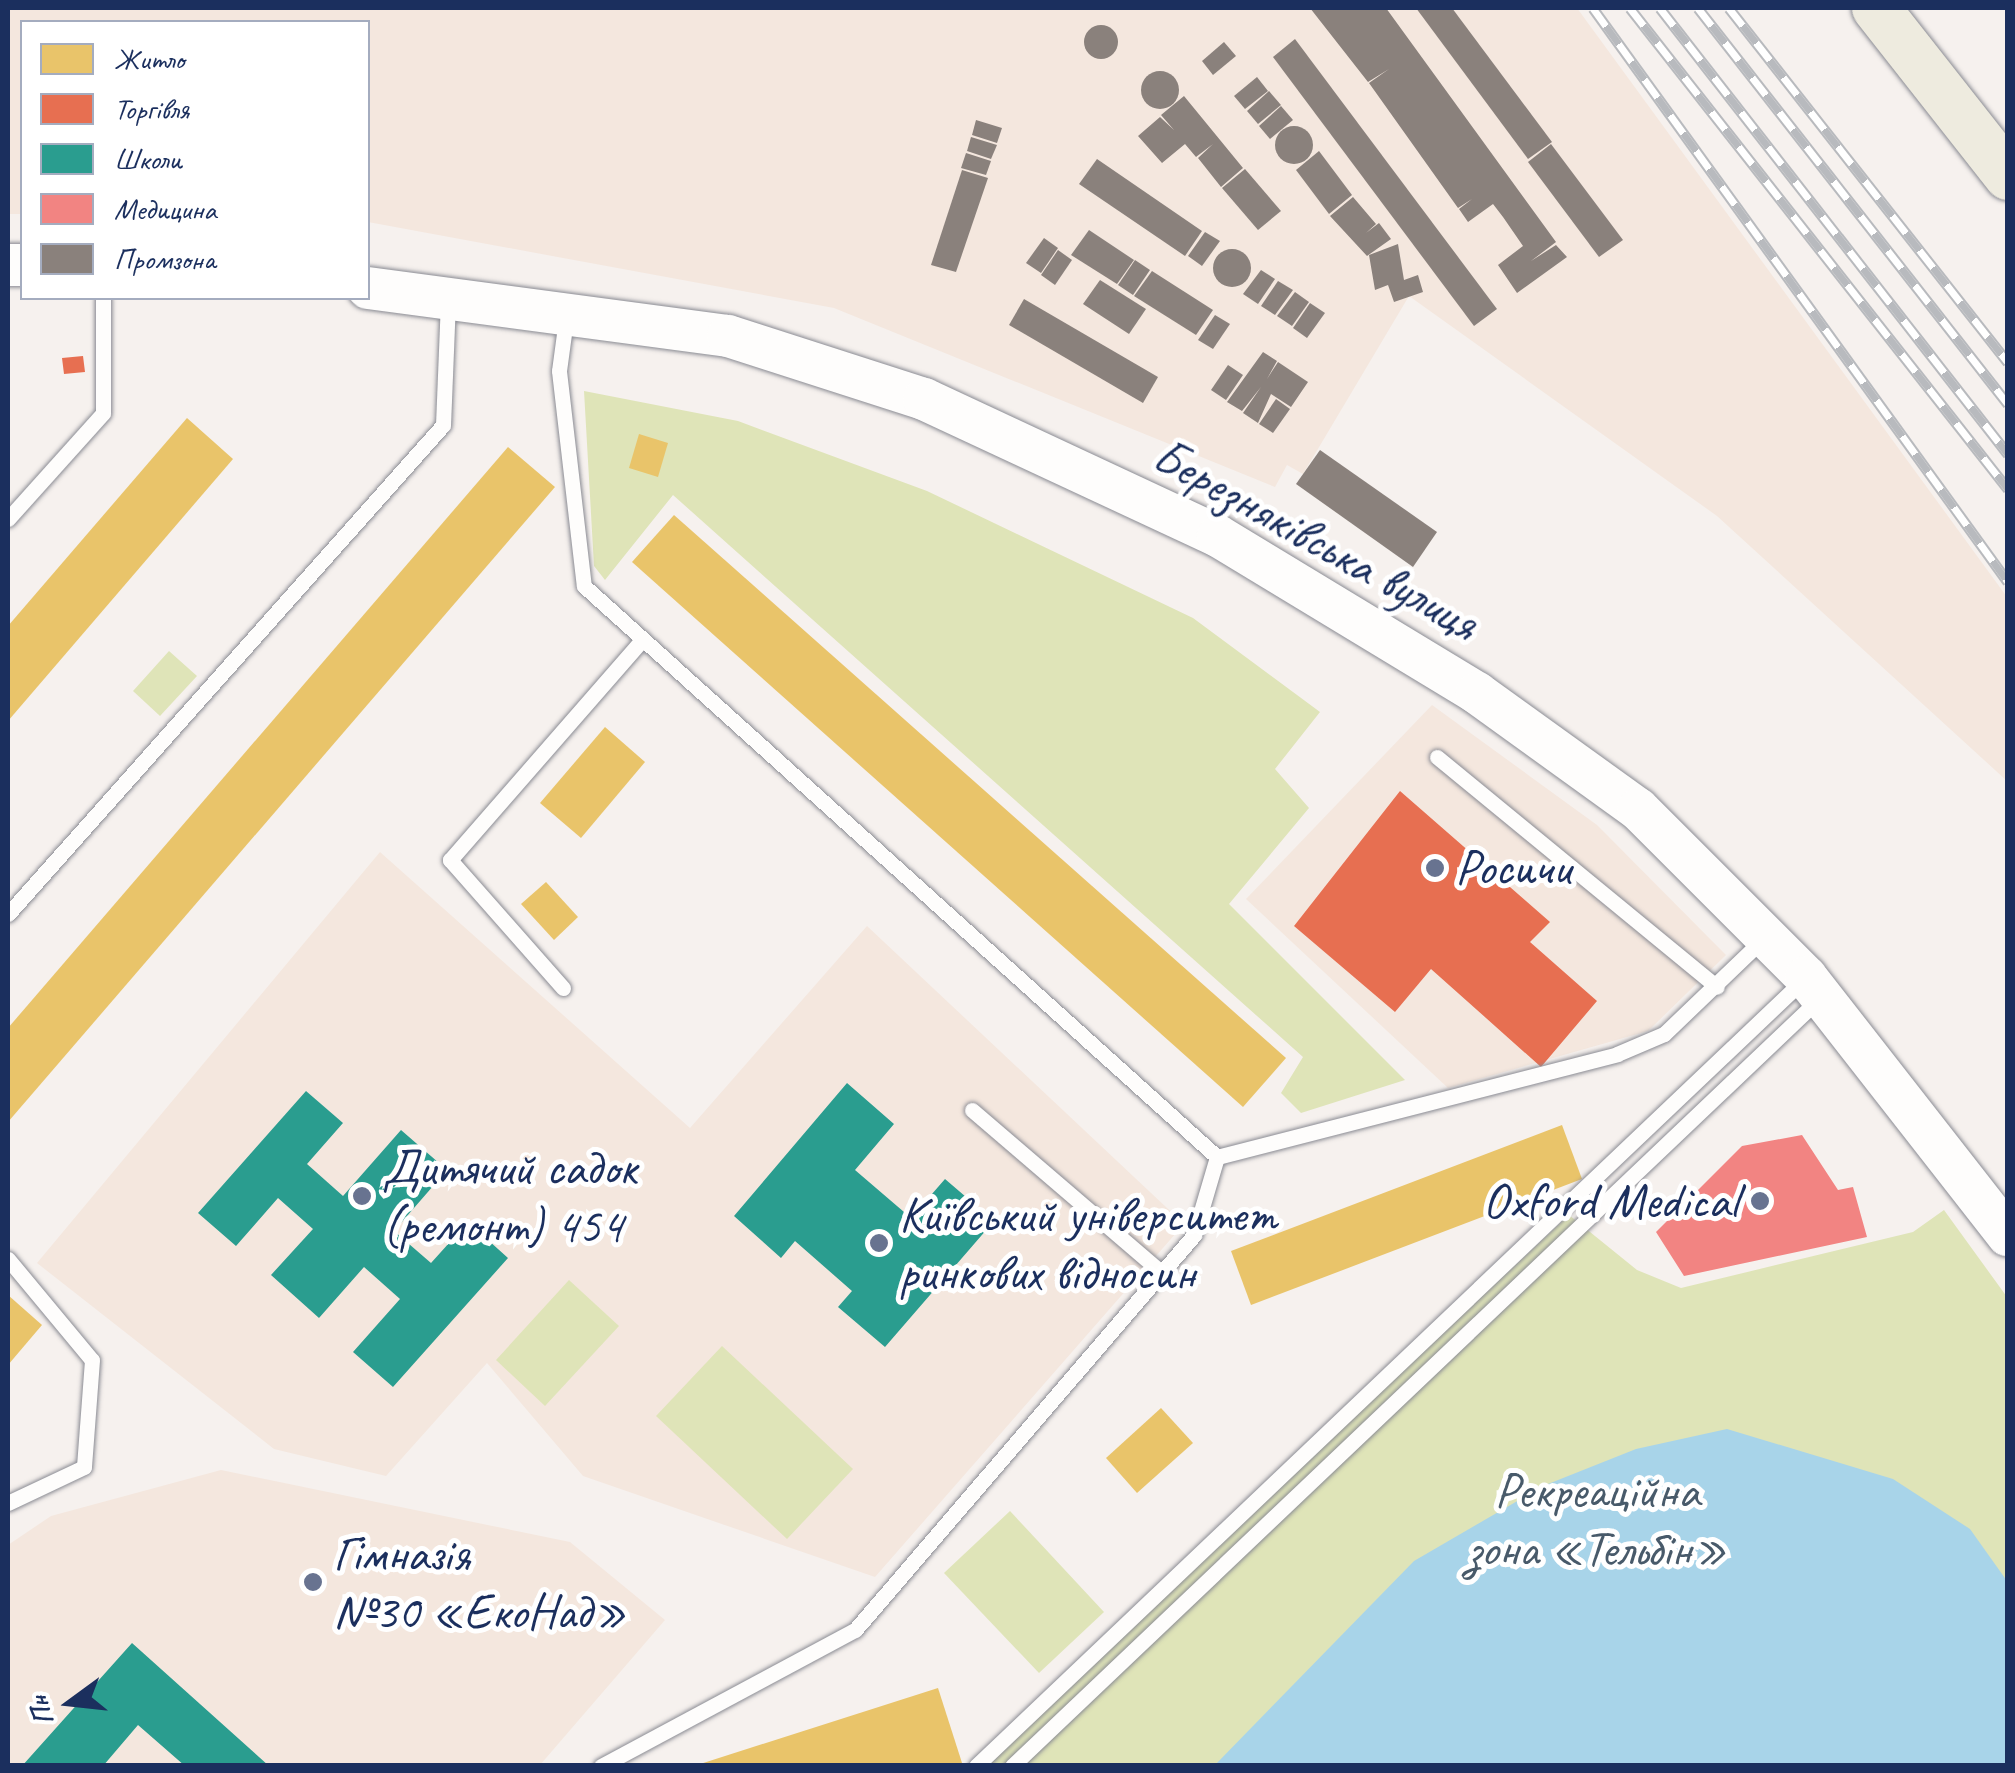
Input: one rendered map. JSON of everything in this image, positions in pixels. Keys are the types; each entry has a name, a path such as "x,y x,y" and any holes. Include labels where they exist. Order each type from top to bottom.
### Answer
{"main road":[{"path":"1876,8 2008,176"}],"street":[{"name":"Березняківська вулиця","path":"370,288 567,311 728,336 924,399 1218,536 1477,694 1638,809 1769,934 1814,986 2008,1236"}],"lane":[{"path":"8,914 443,425 448,297"},
{"path":"8,519 103,413 102,300"},
{"path":"567,311 560,371 584,586 1217,1157"},
{"path":"564,988 450,860 641,640"},
{"path":"1437,757 1718,988"},
{"path":"1217,1157 1617,1054 1664,1034 1718,988 1769,934"},
{"path":"976,1766 1814,986"},
{"path":"1012,1766 1814,986"},
{"path":"972,1110 1162,1273"},
{"path":"601,1766 855,1630 1194,1235 1217,1157"},
{"path":"8,1259 92,1360 84,1467 8,1503"}],"shaded area":[{"path":"8,8 1577,8 2007,597 2007,781 1717,516 1409,296 1303,474 1287,465 1275,487 834,308 370,222 370,20 20,20 20,214 8,214"},
{"path":"1432,705 1597,825 1726,955 1648,1031 1448,1088 1246,899"},
{"path":"380,852 690,1128 867,926 1184,1224 875,1577 583,1476 487,1363 386,1476 274,1449 37,1263"},
{"name":"Гімназія №30 «ЕкоНад»","path":"221,1470 570,1542 665,1620 540,1765 8,1766 8,1545 51,1516"}],"green space":[{"path":"584,391 738,421 927,491 1193,618 1320,712 1275,769 1309,808 1229,904 1405,1080 1301,1113 1281,1093 1303,1057 673,495 605,580 594,566"},
{"path":"169,651 197,676 160,716 133,691"},
{"name":"Рекреаційна зона «Тельбін»","path":"1944,1210 2007,1297 2007,1765 979,1766 1569,1215 1637,1270 1681,1288 1913,1232"},
{"path":"569,1280 619,1326 545,1406 496,1360"},
{"path":"722,1346 853,1469 787,1539 656,1416"},
{"path":"1010,1511 1104,1612 1039,1673 944,1573"}],"water":[{"path":"1727,1429 1893,1479 1970,1529 2007,1581 2007,1765 1215,1765 1414,1561 1543,1486 1636,1449"}],"building: Житло":[{"path":"187,418 233,459 8,721 8,626"},
{"path":"639,434 668,443 658,477 629,468"},
{"path":"508,447 555,487 8,1122 8,1028"},
{"path":"674,515 1286,1058 1243,1107 632,562"},
{"path":"605,727 645,762 581,838 540,803"},
{"path":"546,882 578,917 554,940 521,904"},
{"path":"1562,1125 1582,1179 1251,1305 1231,1251"},
{"path":"8,1295 42,1325 8,1365"},
{"path":"1161,1408 1193,1443 1137,1493 1106,1458"},
{"path":"938,1688 963,1766 697,1766 697,1765"}],"building: Торгівля":[{"path":"83,356 85,372 64,374 62,358"},
{"path":"1400,791 1550,922 1530,942 1597,1001 1541,1067 1431,969 1395,1012 1294,926"}],"building: Школи":[{"name":"Київський університет ринкових відносин","path":"847,1083 894,1124 855,1170 911,1218 945,1179 994,1221 885,1347 838,1307 852,1291 795,1241 781,1258 734,1216"},
{"path":"306,1091 343,1123 307,1164 343,1196 401,1130 447,1170 394,1231 431,1263 468,1222 508,1258 393,1387 353,1352 400,1299 364,1267 319,1318 271,1275 313,1229 278,1198 236,1246 198,1213"},
{"path":"132,1643 269,1766 185,1766 138,1725 103,1766 22,1766"}],"building: Медицина":[{"name":"Oxford Medical","path":"1802,1135 1838,1190 1853,1187 1867,1237 1684,1276 1656,1232 1742,1146"}],"building: Промзона":[{"path":"1310,8 1386,8 1556,242 1531,261 1556,245 1567,257 1517,293 1498,265 1523,246 1503,217 1493,204 1468,222 1459,209 1472,199 1458,208 1369,83 1389,69 1368,82"},
{"path":"1416,8 1452,8 1552,142 1528,159"},
{"path":"1101,25 1113,30 1118,42 1113,54 1101,59 1089,54 1084,42 1089,30"},
{"path":"1295,39 1497,309 1474,326 1273,57"},
{"path":"1224,42 1236,56 1213,75 1202,61"},
{"path":"1160,71 1173,77 1179,90 1173,103 1160,109 1147,103 1141,90 1147,77"},
{"path":"1257,77 1268,91 1245,109 1234,96"},
{"path":"1269,91 1281,105 1258,124 1247,111"},
{"path":"1184,96 1243,168 1221,187 1198,158 1213,144 1196,157 1185,144 1162,163 1138,136 1160,117 1174,130 1161,115"},
{"path":"1281,106 1293,120 1270,139 1259,126"},
{"path":"976,120 1002,128 997,143 972,135"},
{"path":"1294,126 1307,132 1313,145 1307,158 1294,164 1281,158 1275,145 1281,132"},
{"path":"971,137 997,145 991,159 967,151"},
{"path":"1551,144 1623,240 1599,257 1528,162"},
{"path":"1319,151 1352,195 1329,214 1296,170"},
{"path":"966,153 991,161 986,175 961,168"},
{"path":"1097,159 1202,231 1185,256 1079,184"},
{"path":"1245,169 1281,211 1258,230 1222,188"},
{"path":"962,170 988,178 956,272 931,265"},
{"path":"1353,197 1376,224 1366,233 1379,223 1391,239 1367,256 1330,216"},
{"path":"1089,230 1134,260 1117,284 1071,255"},
{"path":"1205,232 1220,241 1202,266 1188,256"},
{"path":"1044,238 1058,248 1041,273 1026,263"},
{"path":"1398,244 1404,280 1418,275 1423,292 1394,302 1388,285 1375,290 1369,255"},
{"path":"1232,249 1245,255 1251,268 1245,281 1232,287 1219,281 1213,268 1219,255"},
{"path":"1058,250 1072,260 1055,285 1041,275"},
{"path":"1135,260 1150,270 1133,295 1118,285"},
{"path":"1261,270 1275,279 1258,304 1243,294"},
{"path":"1152,271 1213,310 1196,335 1134,296"},
{"path":"1100,280 1146,309 1129,334 1083,304"},
{"path":"1278,281 1293,290 1275,315 1261,306"},
{"path":"1295,292 1309,302 1292,326 1277,316"},
{"path":"1024,299 1158,377 1143,403 1009,325"},
{"path":"1310,303 1325,313 1307,338 1293,328"},
{"path":"1215,315 1230,324 1213,349 1198,340"},
{"path":"1263,352 1277,361 1267,379 1278,362 1308,382 1291,407 1271,394 1258,423 1243,413 1261,387 1242,411 1227,402"},
{"path":"1228,365 1243,375 1226,400 1211,390"},
{"path":"1276,399 1290,409 1273,433 1259,424"},
{"path":"1320,450 1437,532 1413,567 1296,484"}],"railway":[{"path":"1593,8 2008,582"},
{"path":"1630,8 2008,489"},
{"path":"1660,8 2008,454"},
{"path":"1698,8 2008,404"},
{"path":"1729,8 2008,362"}],"place":[{"name":"Росичи","path":"1435,868"},
{"name":"Дитячий садок (ремонт) 454","path":"362,1196"},
{"name":"Oxford Medical","path":"1760,1201"},
{"name":"Київський університет ринкових відносин","path":"879,1243"},
{"name":"Гімназія №30 «ЕкоНад»","path":"313,1582"}]}
